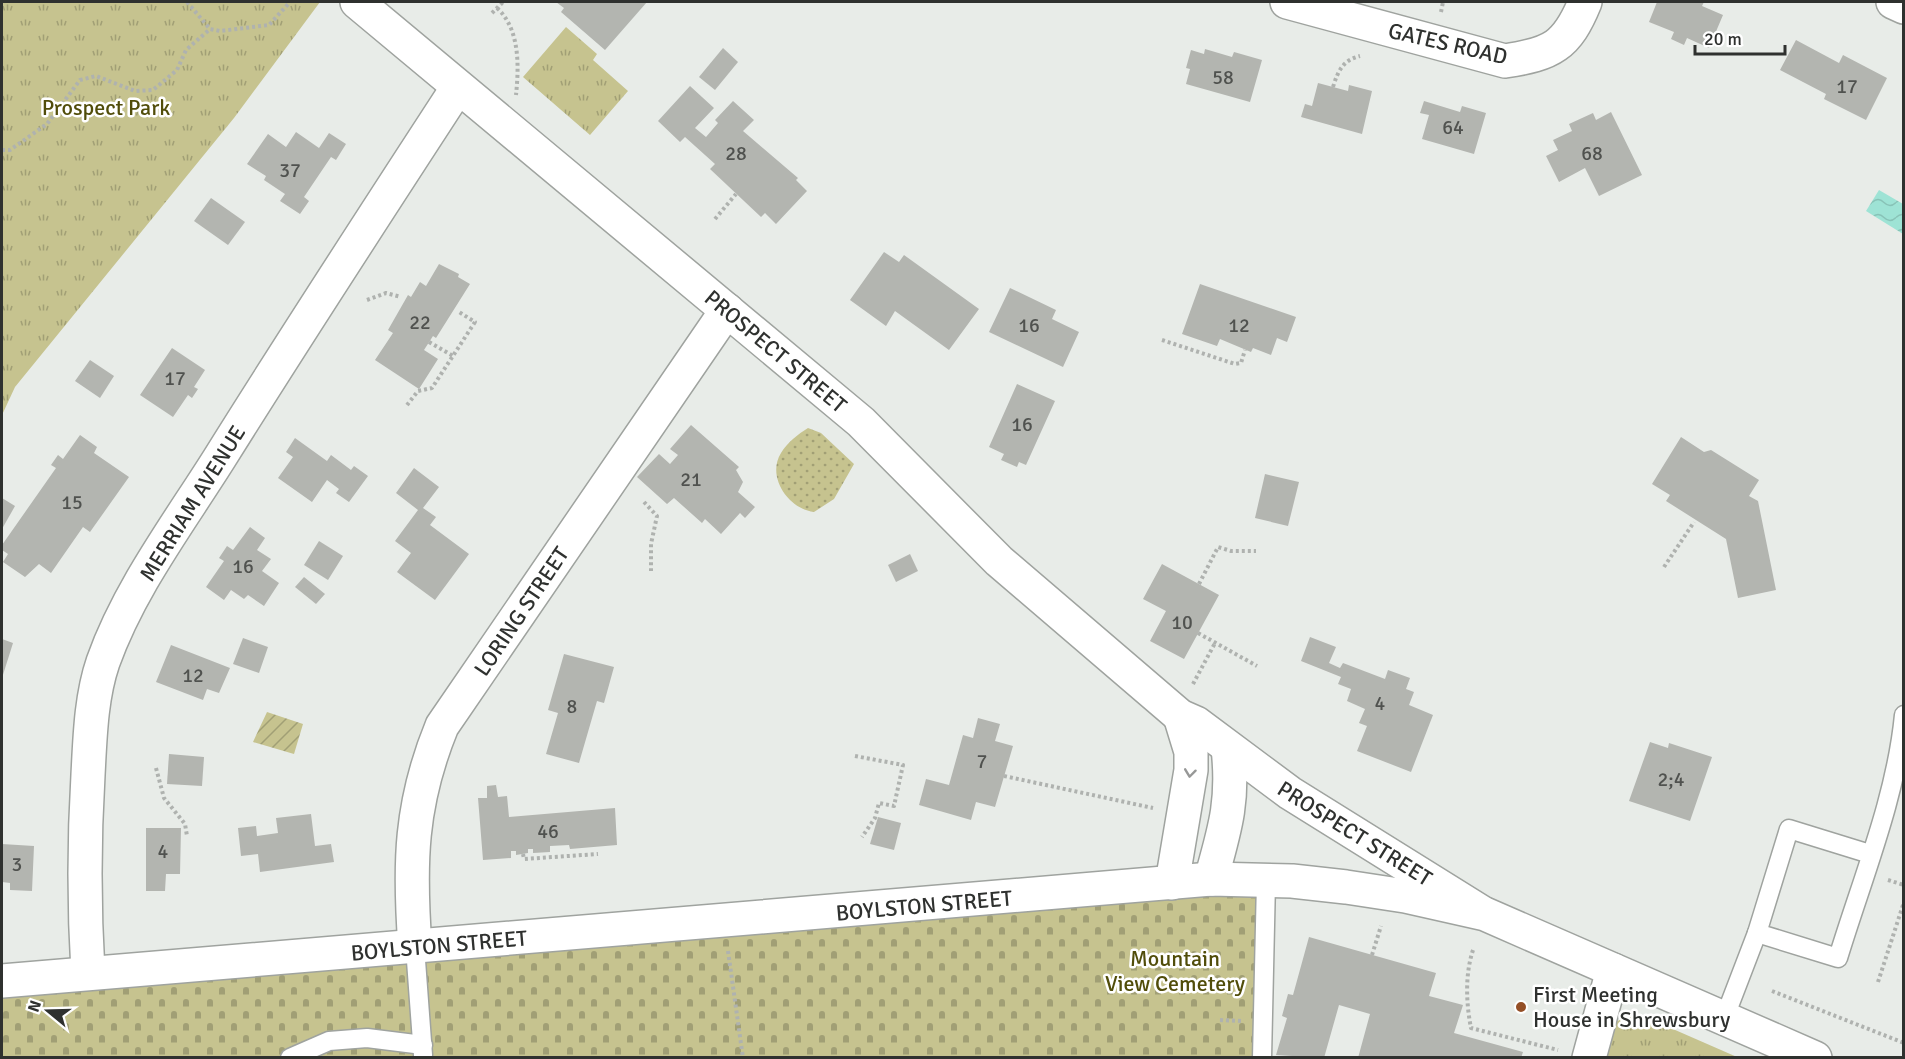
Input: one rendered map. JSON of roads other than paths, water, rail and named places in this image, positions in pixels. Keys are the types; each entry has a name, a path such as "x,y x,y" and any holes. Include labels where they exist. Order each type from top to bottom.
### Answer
{"street":[{"name":"PROSPECT STREET","path":"360,2 458,87 861,422 999,561 1184,705 1196,723 1290,793 1485,914"},
{"name":"GATES ROAD","path":"1287,2 1505,61 1538,56 1558,45 1578,18 1585,2"},
{"path":"1893,2 1904,6"},
{"name":"MERRIAM AVENUE","path":"88,973 85,914 90,739 94,700 107,653 120,622 157,557 300,330 458,87"},
{"name":"LORING STREET","path":"415,946 411,860 414,821 428,761 442,726 727,310"},
{"path":"1172,883 1191,770 1191,752 1184,705"},
{"path":"1211,879 1229,810 1232,781 1228,748"},
{"name":"BOYLSTON STREET","path":"2,981 1211,879 1292,881 1383,892 1485,914 1815,1058"},
{"path":"1577,1055 1613,969"}],"lane":[{"path":"1757,933 1838,958 1900,750 1904,715"},
{"path":"1725,1018 1757,933 1789,829 1870,854"},
{"path":"1262,1058 1266,881"},
{"path":"290,1058 329,1041 367,1038 423,1051 415,946"}],"water":[{"path":"1879,190 1903,204 1903,234 1866,211"}],"place":[{"name":"First Meeting House in Shrewsbury","path":"1521,1007"}],"park label":[{"name":"Prospect Park","path":"106,107"},
{"name":"Mountain View Cemetery","path":"1175,970"}]}
